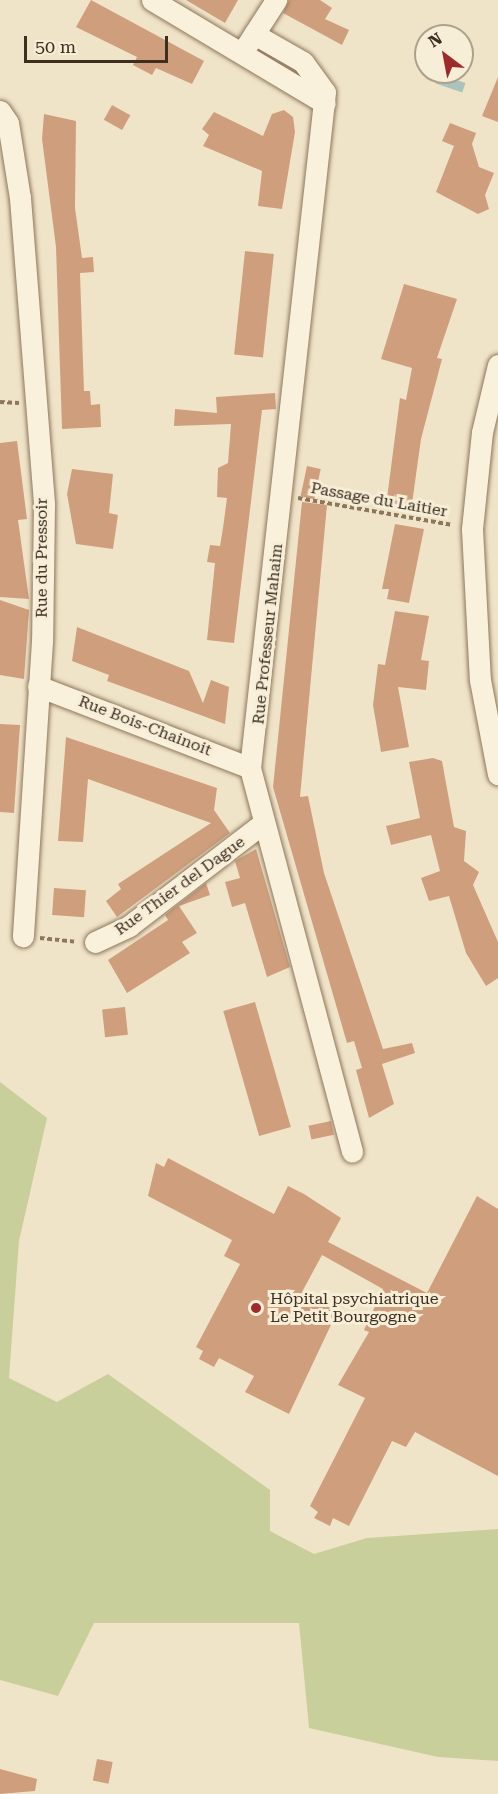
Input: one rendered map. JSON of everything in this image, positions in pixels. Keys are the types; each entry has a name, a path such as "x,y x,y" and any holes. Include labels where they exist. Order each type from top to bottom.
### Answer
{"street":[{"name":"Rue Professeur Mahaim","path":"152,0 249,43 303,62 326,92 283,495 250,768 262,824 304,959 352,1152"},
{"path":"249,43 276,0"},
{"name":"Rue du Pressoir","path":"0,111 8,123 20,198 44,505 38,686 23,936"},
{"path":"498,365 482,432 472,528 478,657 498,774"},
{"name":"Rue Bois-Chainoit","path":"38,686 250,768"},
{"name":"Rue Thier del Dague","path":"91,943 129,926 262,824"}],"path":[{"name":"Passage du Laitier","path":"283,495 472,528"},
{"path":"23,936 91,943"}],"green space":[{"path":"0,1082 47,1118 19,1241 9,1378 57,1402 108,1374 270,1490 270,1531 314,1554 367,1538 498,1529 498,1761 438,1757 309,1728 299,1623 94,1623 58,1696 0,1680"}],"water":[{"path":"437,84 465,84 462,93"}],"building":[{"path":"91,0 204,61 192,84 156,68 152,75 133,65 137,57 76,27"},
{"path":"186,0 238,0 225,23"},
{"path":"289,0 320,0 332,8 325,19 349,30 342,45 283,13"},
{"path":"498,77 498,122 482,116"},
{"path":"112,105 130,115 122,130 104,120"},
{"path":"284,110 293,117 295,132 282,209 258,206 262,171 203,146 209,135 202,129 214,112 263,136 272,114"},
{"path":"44,114 76,121 75,208 82,258 93,257 94,272 80,273 84,391 90,391 91,405 100,404 101,427 62,429 56,247 42,139"},
{"path":"450,123 476,133 472,144 479,167 494,173 485,195 489,209 478,214 436,192 454,146 442,141"},
{"path":"245,251 274,254 263,357 234,354"},
{"path":"404,284 457,299 437,358 442,359 421,439 411,511 386,506 400,398 406,400 412,368 381,359"},
{"path":"275,393 276,409 262,410 234,643 207,640 215,563 207,562 210,545 220,546 227,498 217,497 218,468 228,463 231,424 174,426 175,409 217,413 216,397"},
{"path":"17,441 27,519 18,520 29,599 0,597 0,443"},
{"path":"307,466 321,469 314,499 301,496"},
{"path":"72,469 113,474 109,513 118,515 113,549 76,544 67,494"},
{"path":"302,502 327,505 300,797 308,796 324,873 383,1049 412,1043 415,1053 382,1064 394,1104 369,1118 356,1070 362,1068 354,1041 347,1043 273,787"},
{"path":"395,524 424,529 409,603 387,599 389,589 382,589"},
{"path":"0,600 29,610 24,679 0,675"},
{"path":"395,611 429,616 421,660 429,661 426,690 398,687 409,747 381,752 373,705 378,664 385,665"},
{"path":"77,627 189,671 203,703 211,680 229,687 225,724 107,681 109,675 72,661"},
{"path":"0,724 20,725 14,813 0,812"},
{"path":"66,737 217,788 214,810 230,833 117,917 106,901 121,889 118,884 211,823 88,779 83,842 58,841"},
{"path":"433,758 442,761 454,827 466,831 464,861 479,872 473,885 498,942 498,978 486,986 466,953 449,896 429,901 421,878 440,871 431,835 391,845 386,826 420,818 409,762"},
{"path":"256,849 290,967 267,977 245,903 232,907 225,882 240,878 235,861"},
{"path":"206,883 210,895 179,906 197,933 182,942 190,953 127,993 108,960 168,920 165,915"},
{"path":"54,888 86,890 84,917 52,915"},
{"path":"255,1002 291,1127 259,1136 223,1011"},
{"path":"125,1007 128,1035 105,1037 102,1009"},
{"path":"331,1121 334,1135 311,1139 309,1126"},
{"path":"168,1158 274,1214 288,1186 304,1194 341,1218 328,1242 427,1293 477,1196 498,1209 498,1476 415,1432 406,1447 392,1441 349,1526 333,1518 330,1526 314,1518 318,1512 310,1506 365,1398 338,1385 369,1332 364,1330 383,1289 322,1255 302,1292 338,1310 289,1414 245,1392 254,1376 219,1358 214,1367 199,1359 203,1351 196,1347 240,1264 224,1256 232,1240 148,1196 156,1163 164,1167"},
{"path":"97,1759 113,1762 109,1784 93,1781"},
{"path":"0,1769 37,1779 35,1791 0,1794"}],"place":[{"name":"Hôpital psychiatrique Le Petit Bourgogne","path":"256,1308"}]}
